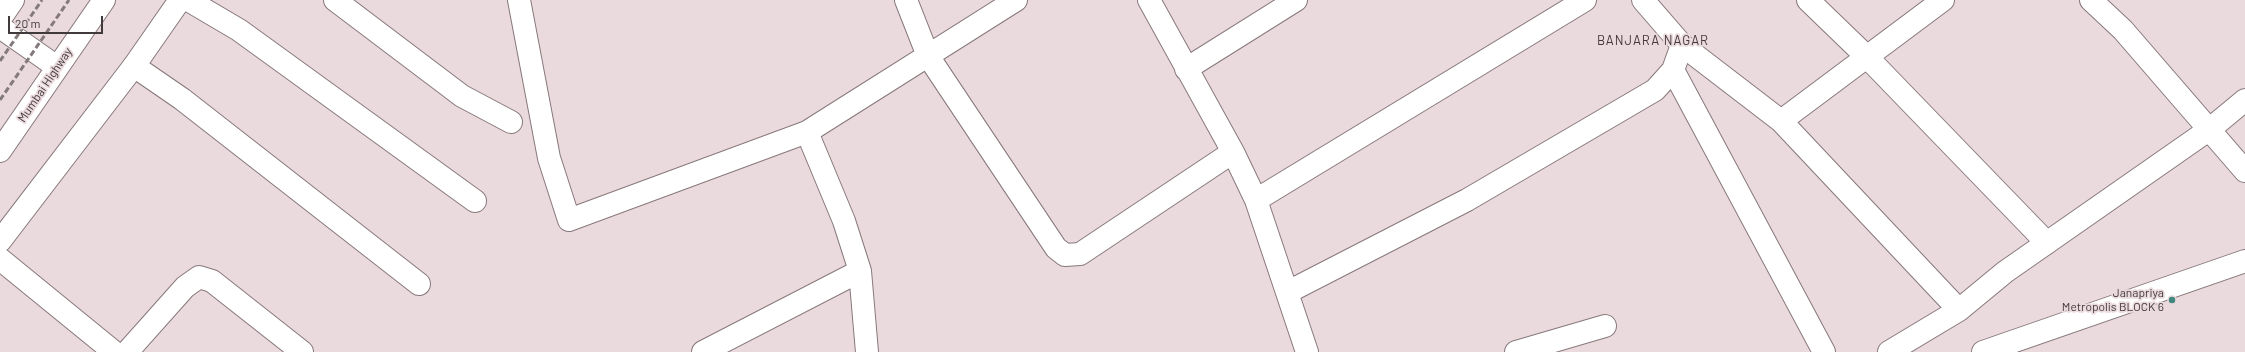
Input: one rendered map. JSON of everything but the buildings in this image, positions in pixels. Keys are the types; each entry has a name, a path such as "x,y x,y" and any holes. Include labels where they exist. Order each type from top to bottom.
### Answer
{"main road":[{"path":"0,19 13,0"},
{"name":"Mumbai Highway","path":"0,151 104,0"},
{"path":"0,241 134,66 180,0"},
{"path":"188,0 239,30 475,201"},
{"path":"335,0 462,96 511,122"},
{"path":"519,0 549,158 569,220 807,132 1016,0"},
{"path":"906,0 928,56 1056,248 1065,255 1080,254 1233,152"},
{"path":"1149,0 1233,152 1256,200 1307,352"},
{"path":"1186,69 1296,0"},
{"path":"1256,200 1585,0"},
{"path":"1643,0 1682,45 1781,122 1959,310"},
{"path":"1808,0 1867,57 2047,243"},
{"path":"1781,122 1943,0"},
{"path":"2092,0 2124,30 2245,171"},
{"path":"0,27 57,67"},
{"path":"1288,292 1467,200 1655,90 1673,70 1682,45"},
{"path":"134,66 182,99 419,284"},
{"path":"1673,70 1824,352"},
{"path":"1889,352 1959,310 2005,272 2210,129 2245,100"},
{"path":"807,132 844,221 860,271 867,352"},
{"path":"0,259 114,352"},
{"path":"1983,352 2245,261"},
{"path":"703,352 860,271"},
{"path":"127,352 185,287 199,277 212,281 302,352"},
{"path":"1516,352 1605,326"}],"railway":[{"path":"0,61 42,0"},
{"path":"0,100 69,0"}],"place":[{"name":"Janapriya Metropolis BLOCK 6","path":"2172,300"}],"district":[{"name":"BANJARA NAGAR","path":"1653,41"}]}
